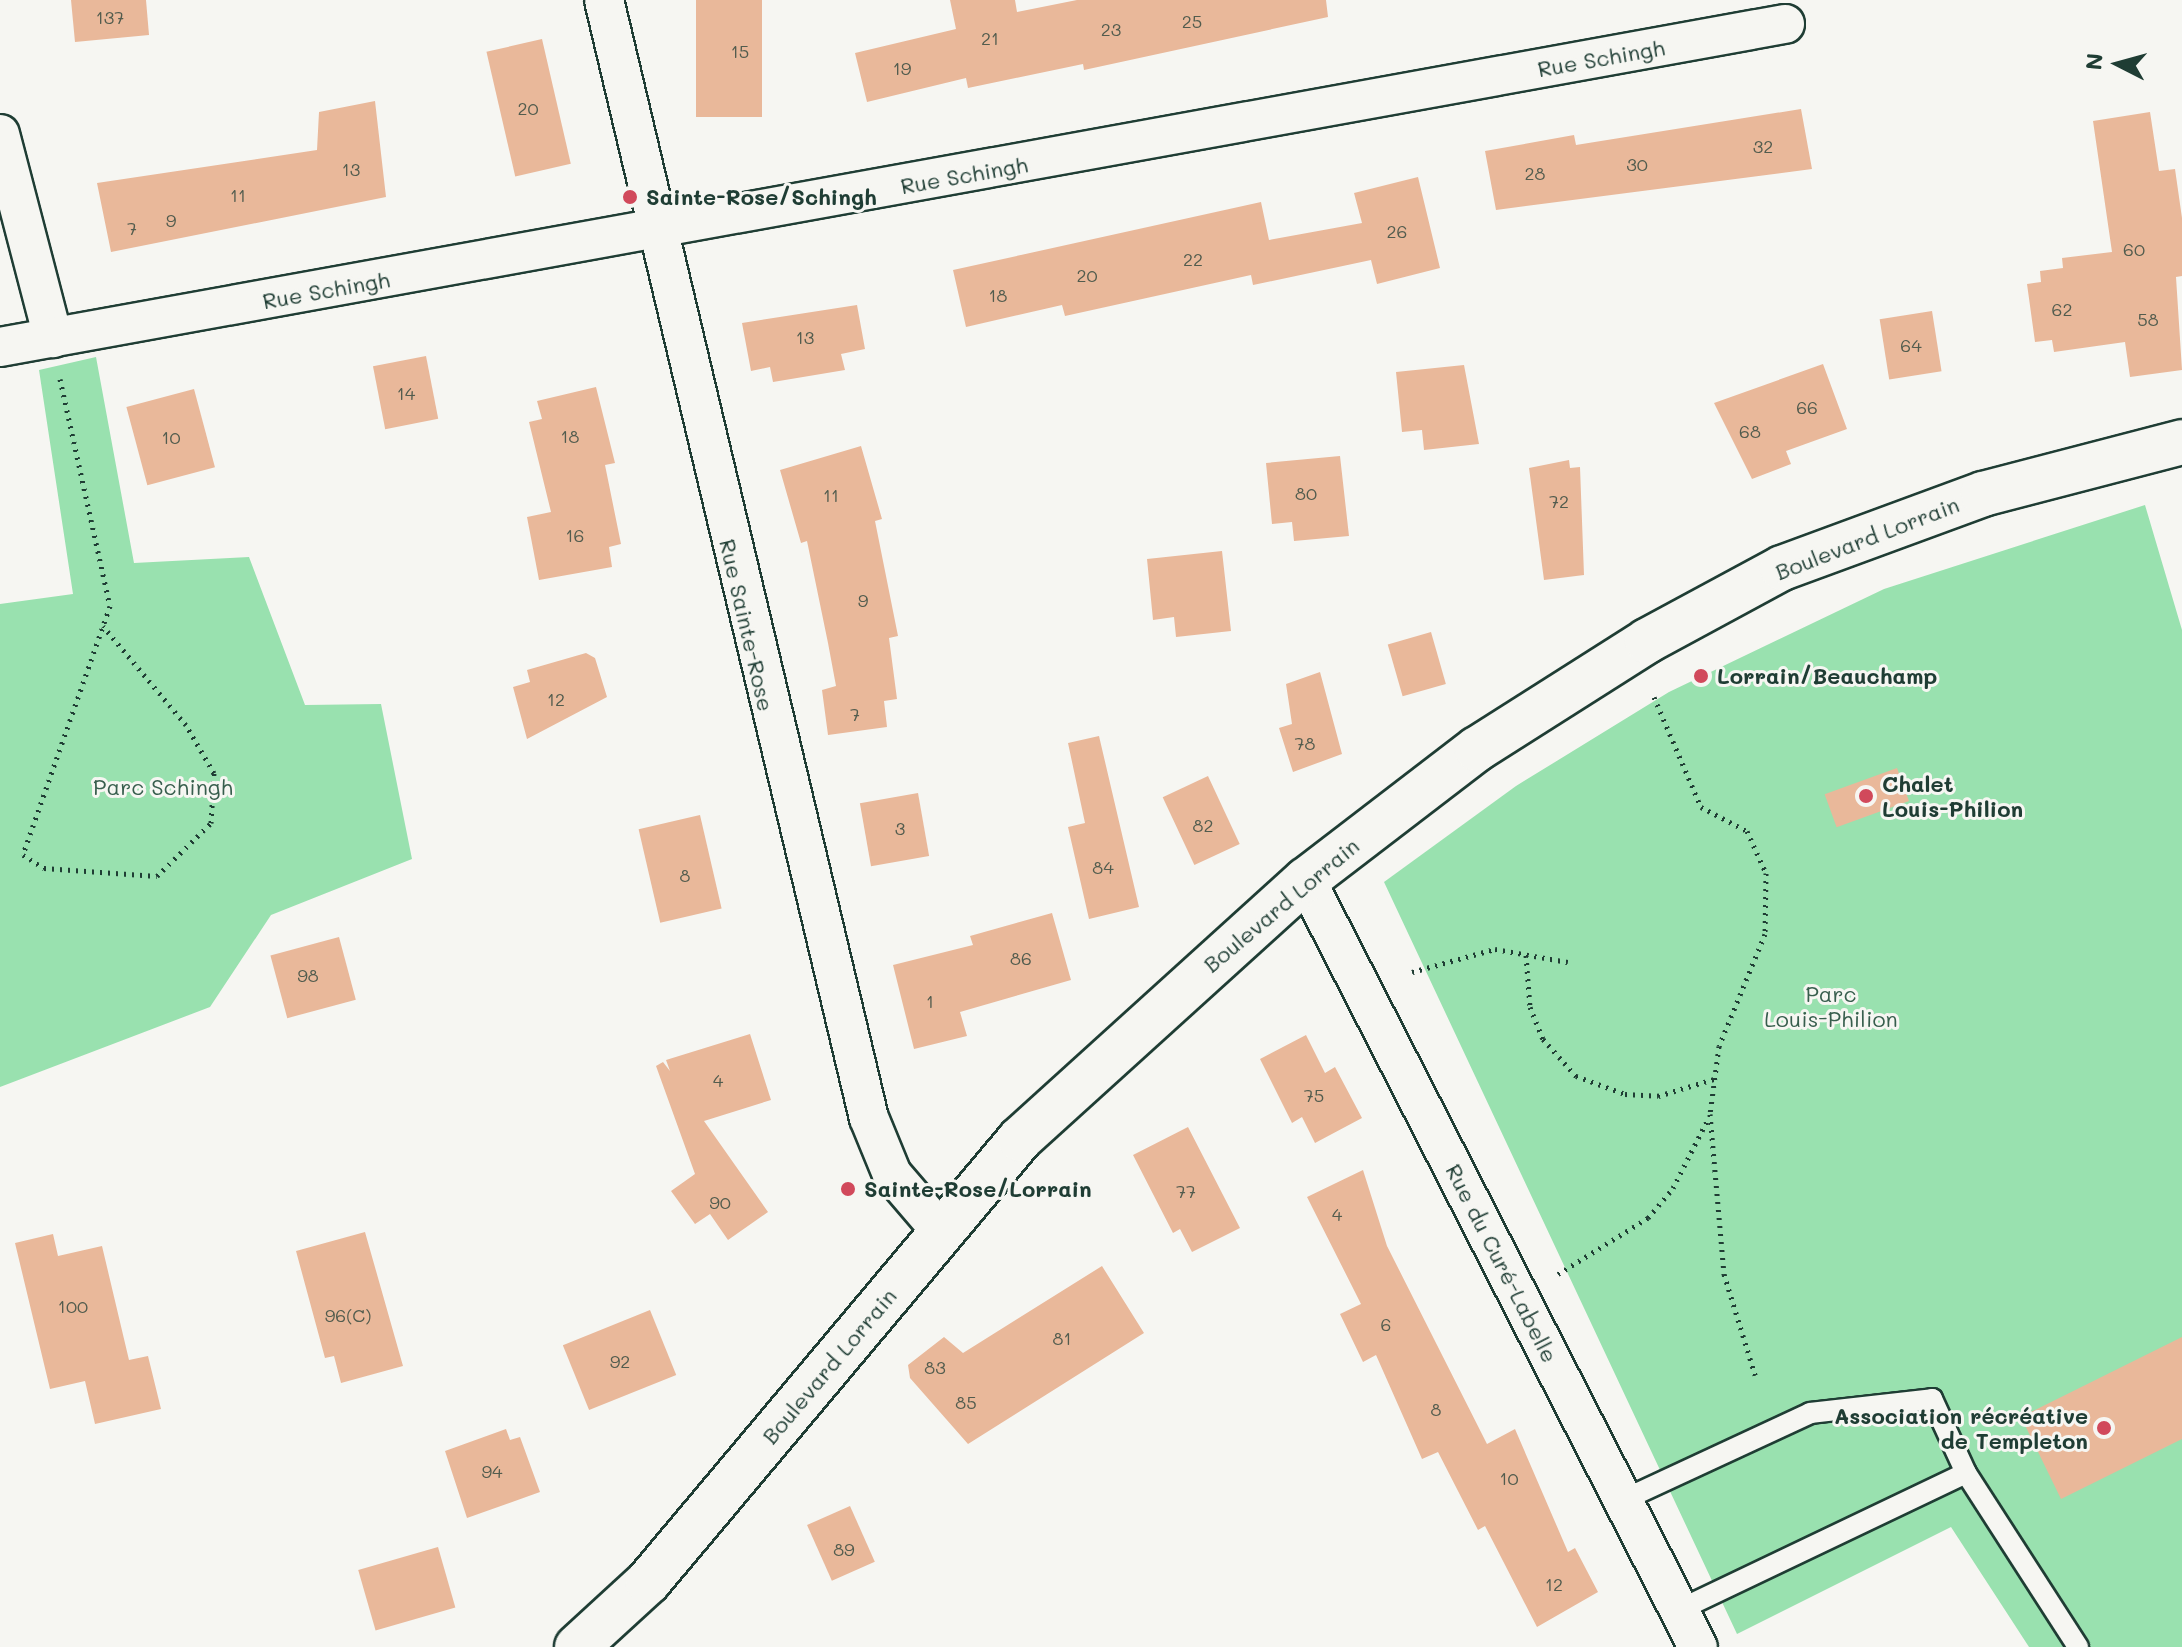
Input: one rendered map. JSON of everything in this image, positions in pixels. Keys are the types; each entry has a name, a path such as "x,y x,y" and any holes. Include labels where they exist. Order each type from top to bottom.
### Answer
{"main road":[{"name":"Boulevard Lorrain","path":"577,1647 648,1582 940,1230 1020,1139 1306,880 1563,693 1782,568 1983,494 2182,442"}],"street":[{"name":"Rue Sainte-Rose","path":"604,0 656,231 869,1118 892,1174 940,1230"},
{"name":"Rue Schingh","path":"0,347 656,231 1785,24"},
{"path":"0,134 53,338"},
{"name":"Rue du Curé-Labelle","path":"1306,880 1698,1647"}],"lane":[{"path":"1623,1500 1810,1413 1932,1399 1966,1473 2078,1647"},
{"path":"1679,1610 1966,1473"}],"path":[{"path":"53,338 110,606 103,626 23,855 44,868 157,876 211,823 214,773 186,725 103,626"},
{"path":"1654,697 1701,807 1747,831 1766,873 1765,934 1719,1046 1710,1114 1724,1274 1755,1375"},
{"path":"1412,972 1495,949 1568,962"},
{"path":"1526,955 1534,1018 1576,1076 1625,1094 1658,1096 1714,1079"},
{"path":"1558,1274 1648,1218 1673,1188 1710,1114"}],"green space":[{"name":"Parc Schingh","path":"96,357 134,563 249,557 305,705 381,704 412,859 271,915 210,1007 0,1087 0,604 73,594 39,370"},
{"name":"Parc Louis-Philion","path":"2145,505 2182,630 2182,1647 2029,1647 1951,1527 1737,1634 1384,882 1516,786 1669,692 1884,589"}],"building":[{"path":"71,0 146,0 149,35 75,42"},
{"path":"696,0 762,0 762,117 696,117"},
{"path":"950,0 1015,0 1017,12 1077,0 1326,0 1328,17 1084,70 1083,64 968,88 966,78 867,102 855,53 956,29"},
{"path":"542,39 571,164 515,177 486,52"},
{"path":"375,101 386,197 111,252 97,183 317,150 319,112"},
{"path":"1801,109 1812,169 1496,210 1485,151 1574,135 1576,145"},
{"path":"2150,112 2159,171 2175,169 2182,218 2182,276 2176,277 2182,370 2130,377 2125,342 2054,352 2052,340 2035,342 2027,284 2041,282 2040,271 2063,268 2062,258 2112,252 2093,121"},
{"path":"1418,177 1440,268 1377,284 1371,260 1253,285 1251,275 1065,316 1062,305 966,327 953,270 1261,202 1269,240 1362,223 1354,193"},
{"path":"857,305 865,349 841,354 845,370 773,382 770,367 751,371 742,323"},
{"path":"1932,311 1942,371 1889,380 1880,319"},
{"path":"426,356 438,419 385,429 373,366"},
{"path":"1823,364 1847,429 1786,451 1791,464 1752,479 1714,403"},
{"path":"1464,365 1479,444 1424,450 1422,430 1402,432 1396,372"},
{"path":"596,387 615,463 605,465 621,544 609,547 612,567 539,580 527,517 551,512 529,422 542,419 537,401"},
{"path":"194,389 215,467 147,485 126,407"},
{"path":"861,446 882,519 875,521 898,636 889,638 897,699 884,701 887,727 828,735 822,690 836,686 807,541 801,543 780,470"},
{"path":"1340,456 1349,536 1294,541 1292,522 1272,524 1266,463"},
{"path":"1569,460 1570,468 1580,467 1584,575 1544,580 1529,468"},
{"path":"1222,551 1231,631 1176,637 1174,617 1153,620 1147,559"},
{"path":"1431,632 1446,684 1403,696 1388,644"},
{"path":"586,653 595,658 607,697 527,739 513,687 530,682 527,670"},
{"path":"1320,672 1342,754 1293,772 1279,728 1292,724 1286,684"},
{"path":"1099,736 1139,907 1089,919 1068,827 1085,823 1068,743"},
{"name":"Chalet Louis-Philion","path":"1897,768 1909,801 1837,827 1825,794"},
{"path":"1208,776 1240,844 1194,865 1163,797"},
{"path":"918,793 929,856 871,866 860,803"},
{"path":"700,815 722,909 660,923 639,829"},
{"path":"1052,913 1071,980 960,1012 967,1036 914,1049 893,965 973,945 970,936"},
{"path":"339,937 356,1000 287,1018 270,955"},
{"path":"750,1034 771,1100 704,1121 768,1212 728,1240 710,1214 695,1224 671,1191 695,1174 656,1066 663,1062 670,1071 666,1060"},
{"path":"1306,1035 1325,1073 1335,1067 1362,1118 1315,1143 1302,1117 1292,1123 1260,1059"},
{"path":"1188,1127 1240,1228 1192,1252 1180,1229 1173,1233 1133,1155"},
{"path":"1363,1170 1387,1246 1487,1444 1515,1429 1568,1552 1575,1548 1598,1592 1537,1627 1485,1526 1478,1530 1438,1452 1422,1459 1376,1355 1363,1362 1340,1314 1361,1304 1307,1197"},
{"path":"365,1232 403,1366 341,1383 334,1356 325,1358 296,1251"},
{"path":"53,1234 58,1256 102,1246 129,1360 148,1356 161,1409 95,1424 85,1381 50,1389 15,1243"},
{"path":"1102,1266 1144,1333 968,1444 910,1378 908,1365 944,1337 963,1353"},
{"path":"650,1310 676,1375 589,1410 563,1345"},
{"name":"Association récréative de Templeton","path":"2182,1337 2182,1439 2061,1499 2021,1417"},
{"path":"506,1429 510,1440 520,1437 540,1492 467,1518 445,1451"},
{"path":"850,1506 875,1562 832,1581 807,1525"},
{"path":"438,1547 455,1608 376,1630 358,1570"}],"place":[{"name":"Sainte-Rose/Schingh","path":"630,197"},
{"name":"Lorrain/Beauchamp","path":"1701,676"},
{"name":"Chalet Louis-Philion","path":"1866,796"},
{"name":"Sainte-Rose/Lorrain","path":"848,1189"},
{"name":"Association récréative de Templeton","path":"2104,1428"}]}
